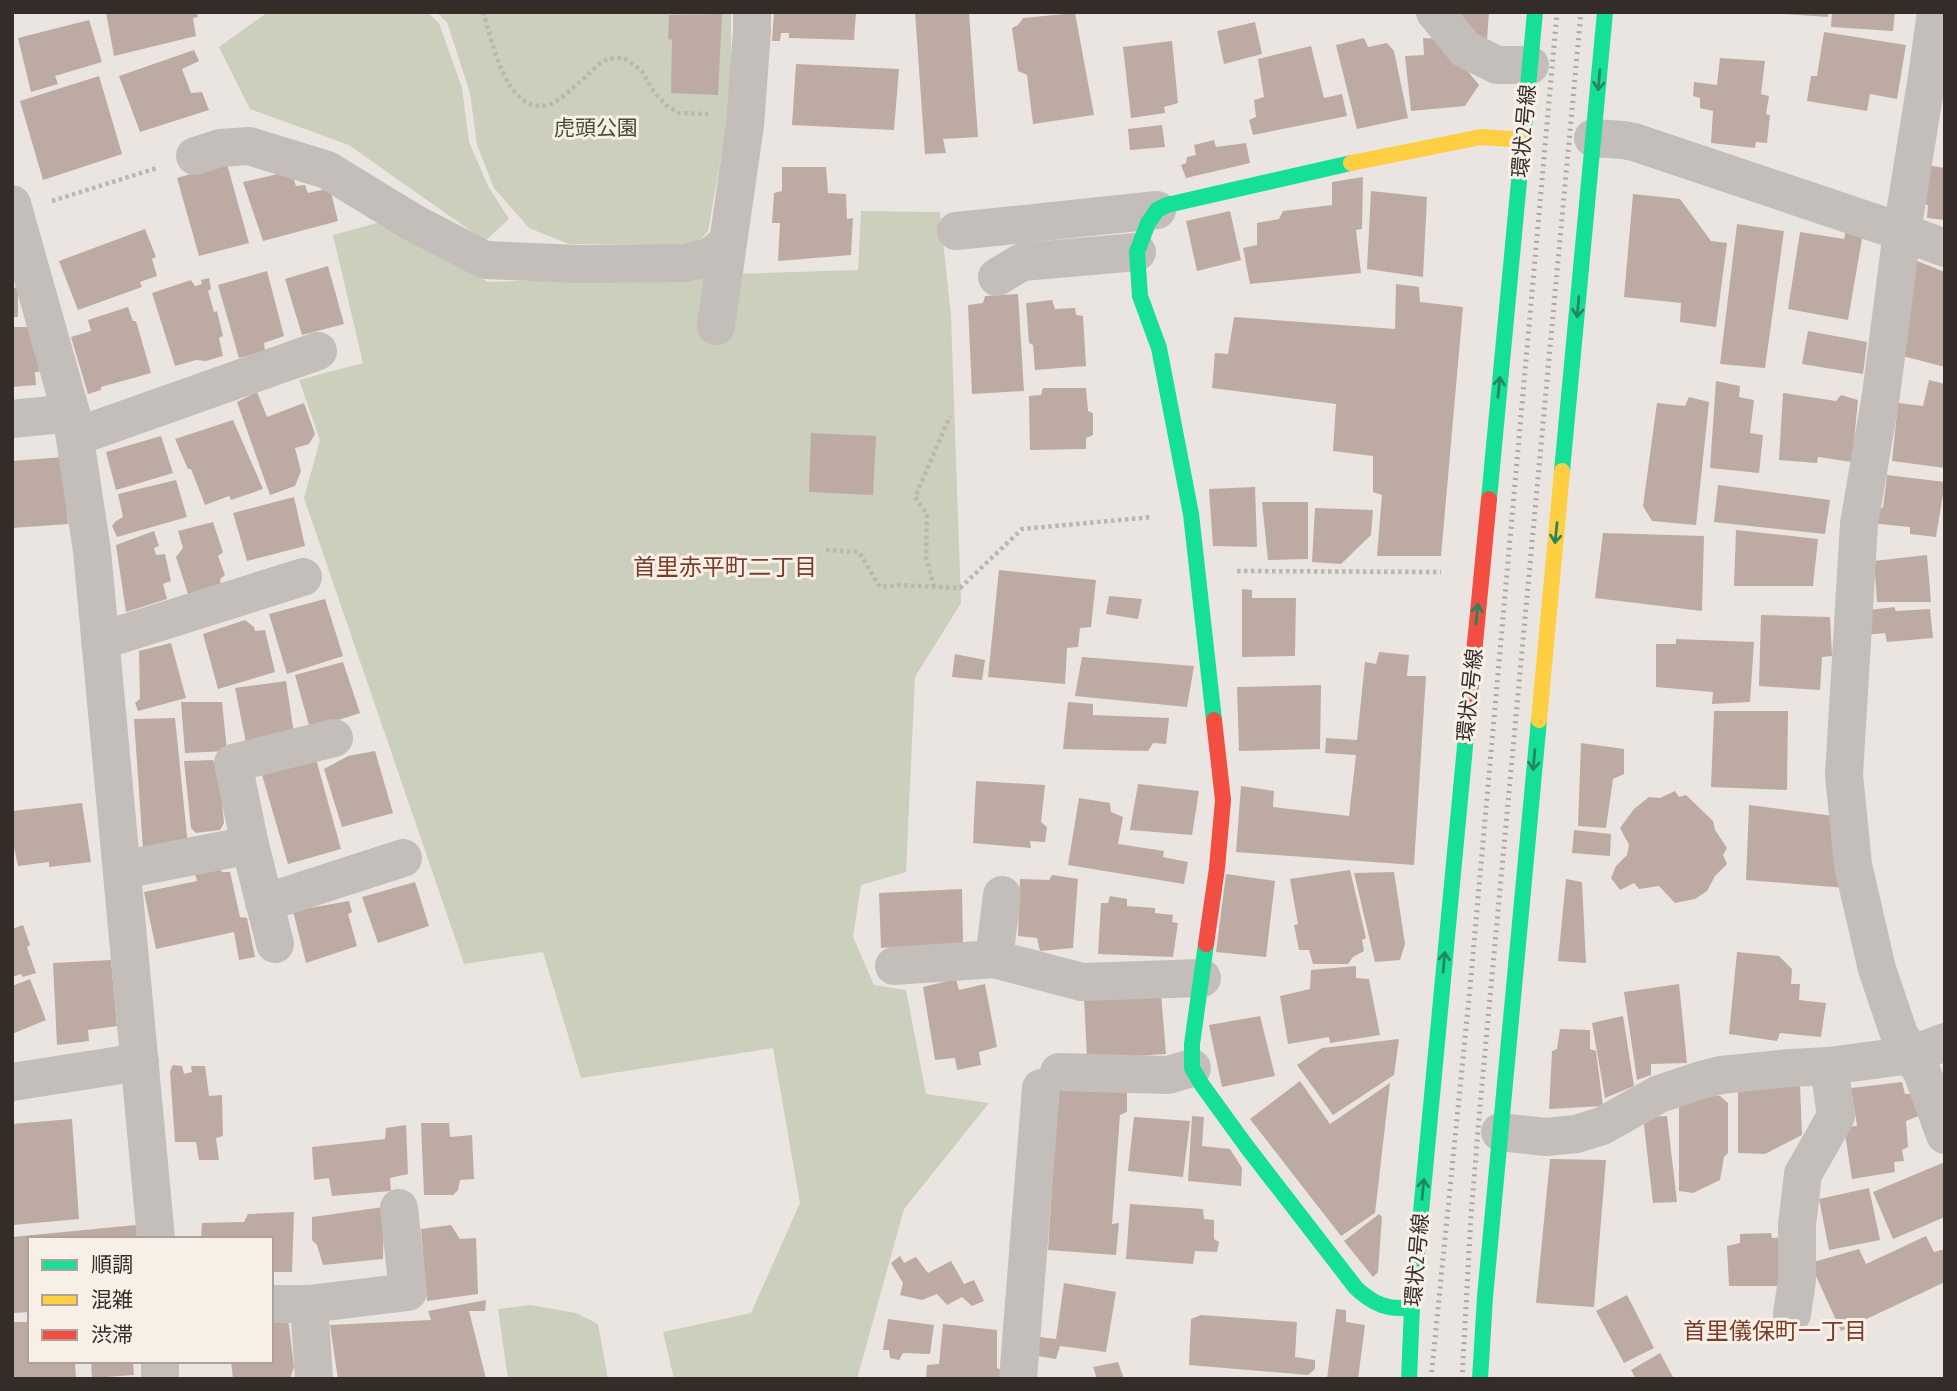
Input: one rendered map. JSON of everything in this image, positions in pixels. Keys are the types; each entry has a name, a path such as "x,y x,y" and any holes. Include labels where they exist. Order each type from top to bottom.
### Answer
{"main road":[{"name":"環状2号線","path":"1409,1379 1412,1307 1535,12"},
{"path":"1480,1379 1500,1132 1605,12"},
{"path":"1412,1307 1399,1309 1380,1305 1350,1279 1293,1207 1192,1068 1192,1044 1217,868 1223,800 1191,514 1159,348 1140,296 1137,252 1148,223 1157,210 1167,205 1481,137 1524,140"}],"street":[{"path":"716,326 746,114 752,12"},
{"path":"1434,12 1465,49 1497,65 1530,65"},
{"path":"1928,1048 1899,1034 1877,969 1853,865 1844,775 1859,524 1881,395 1902,232 1937,69 1936,12"},
{"path":"1593,138 1634,142 1945,248"},
{"path":"195,156 220,149 249,146 327,170 412,222 485,260 579,264 685,263 710,257 728,242"},
{"path":"956,231 1157,210"},
{"path":"16,224 73,425 92,551 156,1237"},
{"path":"997,277 1022,262 1137,252"},
{"path":"12,419 73,425 318,351"},
{"path":"100,641 303,577"},
{"path":"275,944 233,763 334,738"},
{"path":"122,870 250,845"},
{"path":"264,903 402,858"},
{"path":"994,959 1002,895"},
{"path":"894,966 994,959 1082,982 1202,978"},
{"path":"1500,1132 1546,1137 1576,1134 1602,1126 1659,1094 1721,1075 1829,1066 1928,1048"},
{"path":"1928,1048 1922,1072 1945,1135"},
{"path":"12,1082 140,1062"},
{"path":"1792,1314 1797,1280 1797,1225 1803,1174 1836,1116 1829,1066"},
{"path":"1018,1379 1050,1080 1168,1075 1192,1068"},
{"path":"273,1304 309,1304 408,1292 399,1208"},
{"path":"309,1304 314,1379"}],"path":[{"path":"483,12 496,59 508,82 521,99 533,105 549,105 565,95 606,59 624,58 641,70 654,92 679,113 746,114"},
{"path":"16,224 195,156"},
{"path":"934,587 926,557 927,514 915,497 950,416"},
{"path":"826,550 859,552 880,587 960,587 1022,529 1191,514"},
{"path":"1197,570 1448,572"}],"green space":[{"path":"268,12 427,12 439,23 462,88 469,142 488,186 509,219 485,241 349,145 250,109 219,47"},
{"name":"虎頭公園","path":"436,12 731,12 731,101 708,231 696,245 569,244 529,228 494,188 477,145 470,93 447,22"},
{"path":"861,211 940,212 951,316 961,603 915,677 906,872 861,885 853,937 874,985 906,990 926,1094 989,1103 904,1209 857,1379 674,1379 663,1332 751,1313 800,1203 773,1048 581,1078 543,952 464,964 304,498 320,440 299,380 363,363 333,235 377,223 488,282 858,270"},
{"path":"530,1305 576,1313 598,1324 608,1379 508,1379 498,1309"}],"building":[{"path":"106,12 197,12 198,17 193,18 196,36 114,56"},
{"path":"774,12 856,12 854,40 789,38 789,33 781,33 780,41 772,41"},
{"path":"915,12 969,12 978,137 943,139 946,153 925,154"},
{"path":"1453,12 1489,12 1487,40 1475,39"},
{"path":"1828,12 1828,17 1785,14"},
{"path":"1832,12 1895,12 1893,31 1831,27"},
{"path":"1075,13 1094,115 1033,124 1027,75 1018,71 1012,28 1023,18"},
{"path":"722,14 718,95 671,93 672,40 668,39 669,15"},
{"path":"89,20 102,62 55,76 58,84 31,92 18,38"},
{"path":"1255,22 1262,54 1224,64 1217,31"},
{"path":"1824,32 1906,45 1897,99 1870,94 1867,111 1807,101 1811,76 1817,76"},
{"path":"1364,38 1368,47 1387,43 1394,51 1408,118 1357,129 1336,45"},
{"path":"1423,38 1442,39 1479,85 1465,106 1411,111 1405,56 1424,55"},
{"path":"1172,41 1178,103 1164,107 1165,113 1131,118 1123,47"},
{"path":"1311,46 1324,98 1342,94 1347,116 1253,135 1249,120 1256,117 1254,100 1264,97 1258,59"},
{"path":"194,50 199,61 182,69 191,93 202,92 209,110 140,132 119,76"},
{"path":"1720,58 1765,61 1761,94 1769,96 1766,114 1770,115 1767,143 1756,142 1755,148 1711,143 1713,111 1700,108 1700,98 1693,96 1694,82 1717,85"},
{"path":"796,64 899,69 894,130 792,125"},
{"path":"99,76 122,154 43,180 20,101"},
{"path":"1162,125 1165,147 1130,150 1128,129"},
{"path":"1214,140 1216,147 1246,143 1250,163 1186,178 1181,165 1186,163 1187,157 1196,155 1194,145"},
{"path":"227,164 249,243 199,256 177,178"},
{"path":"1927,165 1945,168 1945,220 1927,218 1928,205 1918,204"},
{"path":"782,167 826,167 828,193 846,194 847,219 853,218 851,255 778,261 780,223 772,223 774,193 782,191"},
{"path":"291,171 296,186 305,185 308,193 330,188 338,221 263,241 243,182"},
{"path":"1363,177 1362,229 1356,230 1361,273 1250,284 1243,248 1257,245 1257,223 1279,219 1283,211 1332,205 1332,182"},
{"path":"1371,191 1427,197 1423,277 1367,269"},
{"path":"1633,194 1680,199 1711,241 1727,243 1716,327 1680,322 1681,303 1624,297"},
{"path":"1230,211 1241,260 1197,271 1186,221"},
{"path":"1848,222 1864,227 1848,320 1788,309 1800,232 1844,239"},
{"path":"1737,224 1784,231 1765,368 1720,364"},
{"path":"145,229 156,257 152,259 157,276 140,282 142,287 78,310 59,261"},
{"path":"1917,261 1945,272 1945,367 1895,354"},
{"path":"328,266 344,324 302,335 285,279"},
{"path":"267,271 284,336 264,343 265,351 239,358 218,285"},
{"path":"209,278 211,289 208,291 214,312 217,311 223,336 219,338 223,356 175,366 152,293 191,280 195,286 202,284 201,280"},
{"path":"1396,284 1419,287 1420,302 1463,307 1441,556 1377,556 1382,495 1373,492 1373,456 1333,451 1336,404 1212,388 1215,353 1228,354 1234,317 1395,329"},
{"path":"12,287 18,288 18,317 12,317"},
{"path":"1018,294 1024,391 972,394 968,305 983,303 985,296"},
{"path":"1052,300 1055,309 1075,308 1076,315 1083,316 1086,366 1035,370 1033,345 1029,343 1026,303"},
{"path":"128,307 133,321 136,321 151,373 101,387 101,390 88,394 71,337 91,331 88,320"},
{"path":"12,327 35,327 39,372 35,372 36,385 12,387"},
{"path":"1808,331 1867,342 1863,374 1802,364"},
{"path":"1929,380 1945,384 1945,468 1892,461 1898,403 1923,406"},
{"path":"1716,381 1740,386 1739,397 1754,400 1750,433 1763,435 1759,473 1710,468"},
{"path":"1043,388 1086,388 1088,411 1093,413 1093,435 1086,438 1086,449 1030,450 1029,396 1041,395"},
{"path":"257,392 267,417 304,403 315,434 309,444 295,448 301,471 295,486 270,495 237,402"},
{"path":"1783,393 1836,401 1841,395 1858,400 1852,462 1818,457 1817,463 1779,460"},
{"path":"1689,397 1709,402 1696,525 1652,521 1643,506 1657,403 1685,406"},
{"path":"233,420 263,489 231,500 229,496 205,505 191,469 188,469 175,439"},
{"path":"811,433 876,436 873,495 809,492"},
{"path":"161,436 173,473 116,490 106,452"},
{"path":"63,457 68,524 12,528 12,461"},
{"path":"1887,475 1945,482 1936,537 1910,534 1910,527 1869,523 1871,508 1883,508"},
{"path":"176,480 187,517 117,537 112,526 123,517 118,494"},
{"path":"1718,485 1830,500 1825,534 1714,522"},
{"path":"1255,487 1257,547 1213,546 1209,489"},
{"path":"294,497 305,546 247,561 233,513"},
{"path":"1262,502 1308,502 1308,559 1268,560"},
{"path":"1315,508 1373,510 1371,535 1341,564 1312,562"},
{"path":"213,522 223,552 218,556 225,575 220,579 221,584 188,594 176,557 183,548 178,531"},
{"path":"1736,530 1818,539 1813,586 1734,586"},
{"path":"154,531 159,546 154,548 156,555 165,554 171,581 163,584 167,599 126,612 116,545"},
{"path":"1603,533 1704,536 1702,611 1595,598"},
{"path":"1927,555 1931,602 1877,602 1874,561"},
{"path":"999,570 1096,580 1091,627 1080,628 1078,647 1067,648 1065,684 988,677"},
{"path":"1242,589 1252,590 1252,598 1296,598 1295,656 1242,657"},
{"path":"1109,596 1142,599 1138,619 1106,614"},
{"path":"325,599 343,656 287,674 269,614"},
{"path":"1894,607 1896,611 1930,609 1933,638 1887,642 1885,633 1864,635 1861,611"},
{"path":"1761,615 1830,617 1832,656 1822,657 1820,690 1759,686"},
{"path":"245,620 255,631 265,630 275,672 218,689 203,634"},
{"path":"1676,639 1754,642 1750,702 1712,704 1713,692 1656,687 1656,644 1676,644"},
{"path":"171,643 186,698 138,711 135,703 140,699 139,651"},
{"path":"1379,652 1409,655 1407,676 1426,676 1414,865 1236,852 1241,786 1274,791 1273,807 1349,816 1356,755 1325,753 1326,738 1357,740 1365,662 1376,664"},
{"path":"955,654 985,660 982,680 952,677"},
{"path":"1082,657 1194,666 1187,707 1075,696"},
{"path":"343,662 360,713 310,729 295,675"},
{"path":"286,681 294,734 246,743 235,688"},
{"path":"1321,685 1320,749 1239,751 1237,687"},
{"path":"181,702 222,702 227,751 185,753"},
{"path":"1068,702 1093,704 1093,715 1169,718 1166,744 1153,743 1148,751 1063,749"},
{"path":"1714,711 1788,711 1787,790 1711,787"},
{"path":"175,718 188,846 143,849 134,719"},
{"path":"1581,743 1624,749 1624,774 1613,779 1606,828 1578,826"},
{"path":"375,751 393,813 342,827 324,769 348,756"},
{"path":"316,759 341,849 288,864 262,775"},
{"path":"213,760 216,770 219,771 224,823 220,830 196,833 191,828 184,761"},
{"path":"976,781 1045,785 1041,822 1047,827 1045,842 1030,841 1031,848 973,843"},
{"path":"1138,784 1199,791 1192,835 1130,830"},
{"path":"1675,791 1679,797 1686,795 1713,821 1715,830 1727,848 1723,855 1727,864 1715,876 1707,891 1695,899 1675,903 1659,886 1639,889 1634,883 1620,890 1611,878 1616,866 1627,855 1629,845 1620,828 1634,809 1649,797 1660,798"},
{"path":"1079,798 1110,803 1111,812 1123,817 1118,844 1164,851 1163,857 1188,862 1184,884 1068,865"},
{"path":"82,803 91,862 49,867 49,862 18,866 12,838 12,811"},
{"path":"1749,805 1834,816 1846,888 1746,880"},
{"path":"1574,830 1611,834 1610,856 1572,853"},
{"path":"217,865 222,872 230,872 240,917 247,918 255,957 239,960 234,932 156,949 144,892 197,881 194,870"},
{"path":"1350,870 1366,938 1362,940 1364,951 1353,957 1348,964 1313,964 1309,950 1299,950 1294,925 1298,924 1290,879"},
{"path":"1394,872 1405,944 1400,960 1375,962 1354,873"},
{"path":"1226,874 1275,881 1266,957 1216,952"},
{"path":"1052,875 1078,879 1073,948 1040,951 1037,938 1018,936 1020,879 1049,880"},
{"path":"1566,879 1582,882 1586,963 1558,961"},
{"path":"415,882 429,926 378,943 362,897"},
{"path":"962,889 963,943 881,948 879,893"},
{"path":"1110,896 1127,899 1127,906 1155,908 1155,913 1173,915 1172,922 1178,923 1173,957 1098,954 1101,903 1108,903"},
{"path":"349,901 352,912 348,914 357,946 306,963 293,911"},
{"path":"23,925 36,973 12,977 12,929"},
{"path":"1737,952 1779,956 1792,969 1791,984 1800,984 1799,1000 1826,1003 1821,1037 1780,1033 1777,1041 1729,1034"},
{"path":"111,960 117,1026 88,1030 89,1041 57,1045 53,963"},
{"path":"1356,966 1356,978 1369,979 1380,1035 1330,1043 1329,1037 1288,1044 1280,996 1310,989 1311,970"},
{"path":"30,979 46,1020 12,1034 12,986"},
{"path":"956,979 959,990 985,984 997,1047 979,1052 981,1065 957,1070 955,1058 935,1060 923,987"},
{"path":"1679,984 1687,1063 1651,1064 1651,1075 1637,1080 1624,992"},
{"path":"1161,994 1166,1054 1087,1059 1084,998"},
{"path":"1260,1016 1275,1076 1222,1087 1209,1025"},
{"path":"1623,1016 1634,1086 1605,1098 1592,1023"},
{"path":"1560,1029 1590,1030 1590,1049 1596,1051 1603,1106 1549,1109 1552,1051 1557,1049"},
{"path":"1399,1039 1394,1075 1333,1115 1297,1065 1322,1048"},
{"path":"173,1065 182,1066 184,1074 192,1072 191,1066 205,1066 209,1096 222,1095 223,1136 216,1138 219,1160 199,1160 196,1142 175,1142 170,1071"},
{"path":"1300,1081 1330,1124 1390,1083 1375,1213 1341,1236 1250,1119"},
{"path":"1902,1082 1905,1094 1914,1094 1921,1115 1906,1121 1908,1147 1902,1150 1904,1161 1894,1162 1895,1172 1852,1179 1844,1127 1857,1126 1851,1088"},
{"path":"1800,1085 1802,1135 1765,1154 1738,1153 1738,1091"},
{"path":"1058,1087 1127,1090 1127,1112 1120,1115 1112,1224 1119,1223 1116,1255 1048,1250"},
{"path":"1707,1094 1720,1096 1728,1103 1728,1153 1724,1157 1720,1180 1693,1193 1679,1191 1679,1107"},
{"path":"1192,1116 1204,1117 1202,1146 1230,1149 1242,1168 1241,1186 1188,1181"},
{"path":"1667,1116 1677,1202 1653,1203 1643,1117"},
{"path":"1134,1117 1190,1121 1183,1177 1128,1171"},
{"path":"72,1119 79,1219 13,1225 12,1124"},
{"path":"421,1123 449,1123 450,1137 472,1135 474,1179 460,1180 458,1190 453,1195 424,1195"},
{"path":"406,1125 408,1174 390,1178 391,1191 332,1196 329,1178 314,1180 312,1147 385,1139 386,1128"},
{"path":"1550,1159 1606,1160 1594,1307 1536,1303"},
{"path":"1945,1162 1945,1217 1893,1239 1873,1192"},
{"path":"1869,1188 1880,1240 1829,1250 1819,1199"},
{"path":"1130,1204 1203,1209 1204,1219 1214,1220 1214,1239 1219,1242 1217,1252 1195,1251 1193,1264 1126,1259"},
{"path":"384,1207 383,1259 323,1265 317,1245 312,1240 312,1217"},
{"path":"294,1212 292,1272 273,1272 273,1237 201,1237 202,1223 244,1222 248,1214"},
{"path":"1379,1214 1382,1217 1378,1272 1373,1277 1344,1241"},
{"path":"136,1225 137,1237 28,1237 28,1312 12,1313 12,1237"},
{"path":"451,1225 460,1239 476,1238 478,1294 427,1301 421,1229"},
{"path":"1771,1233 1772,1238 1786,1237 1779,1286 1729,1286 1727,1246 1740,1243 1740,1234"},
{"path":"1926,1236 1934,1252 1945,1249 1945,1282 1841,1331 1810,1263 1859,1249 1866,1264"},
{"path":"900,1256 904,1263 916,1257 928,1273 951,1261 964,1284 974,1280 984,1301 972,1306 962,1297 947,1305 937,1294 922,1300 900,1295 903,1283 891,1263"},
{"path":"1064,1283 1116,1292 1106,1352 1060,1346 1056,1359 1038,1356 1040,1337 1056,1339"},
{"path":"1627,1295 1654,1348 1624,1363 1596,1311"},
{"path":"486,1300 485,1311 469,1311 486,1379 338,1379 330,1325 431,1320 428,1311"},
{"path":"1336,1309 1346,1310 1346,1322 1365,1325 1358,1379 1327,1379"},
{"path":"1201,1315 1297,1322 1295,1357 1315,1360 1315,1369 1308,1375 1189,1365 1191,1319"},
{"path":"273,1318 288,1318 294,1367 290,1379 233,1379 231,1363 273,1363"},
{"path":"888,1319 934,1325 930,1354 903,1353 899,1360 890,1358 889,1350 883,1350"},
{"path":"12,1322 28,1322 28,1363 75,1363 76,1379 12,1379"},
{"path":"943,1324 997,1330 997,1368 1004,1371 1002,1379 926,1379 927,1365 939,1364"},
{"path":"1660,1353 1674,1379 1636,1379 1631,1370"},
{"path":"1118,1362 1124,1379 1097,1379 1093,1367"},
{"path":"91,1363 133,1363 134,1375 92,1378"}],"railway":[{"path":"1431,1379 1470,988 1557,12"},
{"path":"1462,1379 1480,1106 1581,12"}],"traffic: fast":[{"path":"1489,499 1535,12"},
{"path":"1562,471 1605,12"},
{"path":"1214,720 1191,514 1159,348 1140,296 1137,252 1148,223 1157,210 1167,205 1351,163"},
{"path":"1480,1379 1485,1297 1539,720"},
{"path":"1409,1379 1412,1307 1466,736"},
{"path":"1206,944 1192,1044 1192,1068 1247,1147 1356,1288 1382,1305 1412,1307"}],"traffic: slow":[{"path":"1351,163 1481,137 1524,140"},
{"path":"1539,720 1562,471"}],"traffic: jam":[{"path":"1466,736 1489,499"},
{"path":"1206,944 1223,800 1214,720"}],"district":[{"name":"首里赤平町二丁目","path":"725,567"},
{"name":"首里儀保町一丁目","path":"1775,1331"}]}
